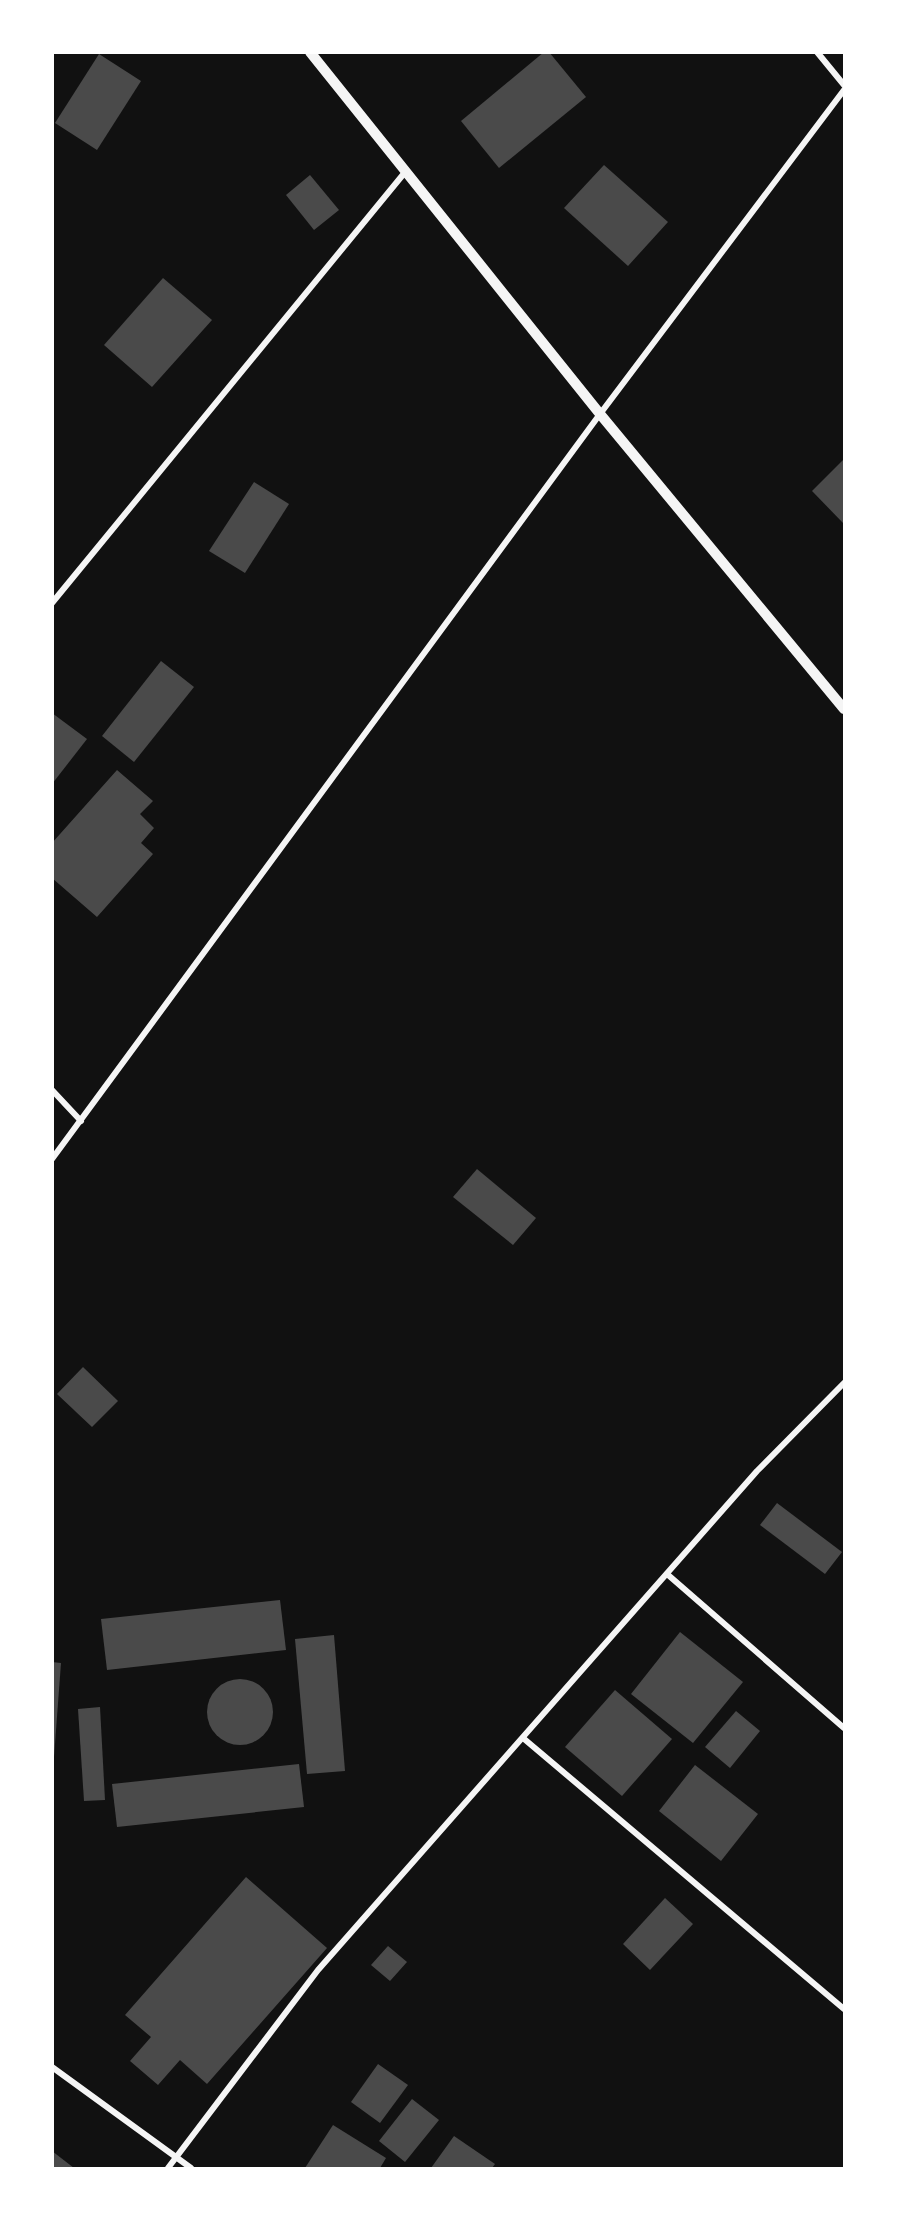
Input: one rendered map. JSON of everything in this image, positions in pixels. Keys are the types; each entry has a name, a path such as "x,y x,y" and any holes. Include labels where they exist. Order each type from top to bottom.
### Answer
{"street":[{"path":"310,52 600,414 844,709"},
{"path":"817,52 844,85"},
{"path":"52,1159 600,414 844,90"},
{"path":"52,603 406,171"},
{"path":"52,1090 81,1120"},
{"path":"168,2169 318,1970 757,1471 844,1383"},
{"path":"667,1574 844,1728"},
{"path":"523,1738 844,2009"},
{"path":"52,2067 191,2169"}],"building":[{"path":"544,52 549,52 586,97 499,168 461,121"},
{"path":"99,54 141,81 97,150 55,123"},
{"path":"604,165 668,222 628,266 564,208"},
{"path":"310,175 339,210 314,230 286,195"},
{"path":"163,278 212,320 152,387 104,345"},
{"path":"844,459 844,524 812,491"},
{"path":"254,482 289,504 245,573 209,551"},
{"path":"161,661 194,687 134,762 102,736"},
{"path":"52,713 87,739 52,784"},
{"path":"117,770 153,801 140,814 154,828 141,843 153,854 97,917 52,878 52,843"},
{"path":"477,1169 536,1218 513,1245 453,1197"},
{"path":"83,1367 118,1401 92,1427 57,1394"},
{"path":"777,1503 842,1552 825,1574 760,1525"},
{"path":"280,1600 286,1650 107,1670 101,1619"},
{"path":"680,1632 743,1682 693,1743 631,1694"},
{"path":"334,1635 345,1771 307,1774 295,1639"},
{"path":"52,1662 61,1663 54,1757 52,1757"},
{"path":"240,1679 253,1682 263,1689 270,1699 273,1712 270,1725 263,1735 253,1742 240,1745 227,1742 217,1735 210,1725 207,1712 210,1699 217,1689 227,1682"},
{"path":"615,1690 672,1739 622,1796 565,1747"},
{"path":"100,1707 105,1800 84,1801 78,1709"},
{"path":"736,1711 760,1731 730,1768 705,1747"},
{"path":"299,1764 304,1807 117,1827 112,1784"},
{"path":"695,1765 758,1814 721,1861 659,1811"},
{"path":"246,1877 327,1948 207,2084 180,2060 158,2085 130,2061 151,2037 125,2015"},
{"path":"665,1898 693,1924 650,1970 623,1944"},
{"path":"388,1946 407,1962 390,1981 371,1965"},
{"path":"378,2064 408,2085 380,2123 351,2102"},
{"path":"412,2099 439,2120 405,2162 379,2141"},
{"path":"333,2125 386,2158 380,2168 305,2168"},
{"path":"454,2136 495,2164 492,2168 431,2168"},
{"path":"52,2151 74,2168 52,2168"}]}
